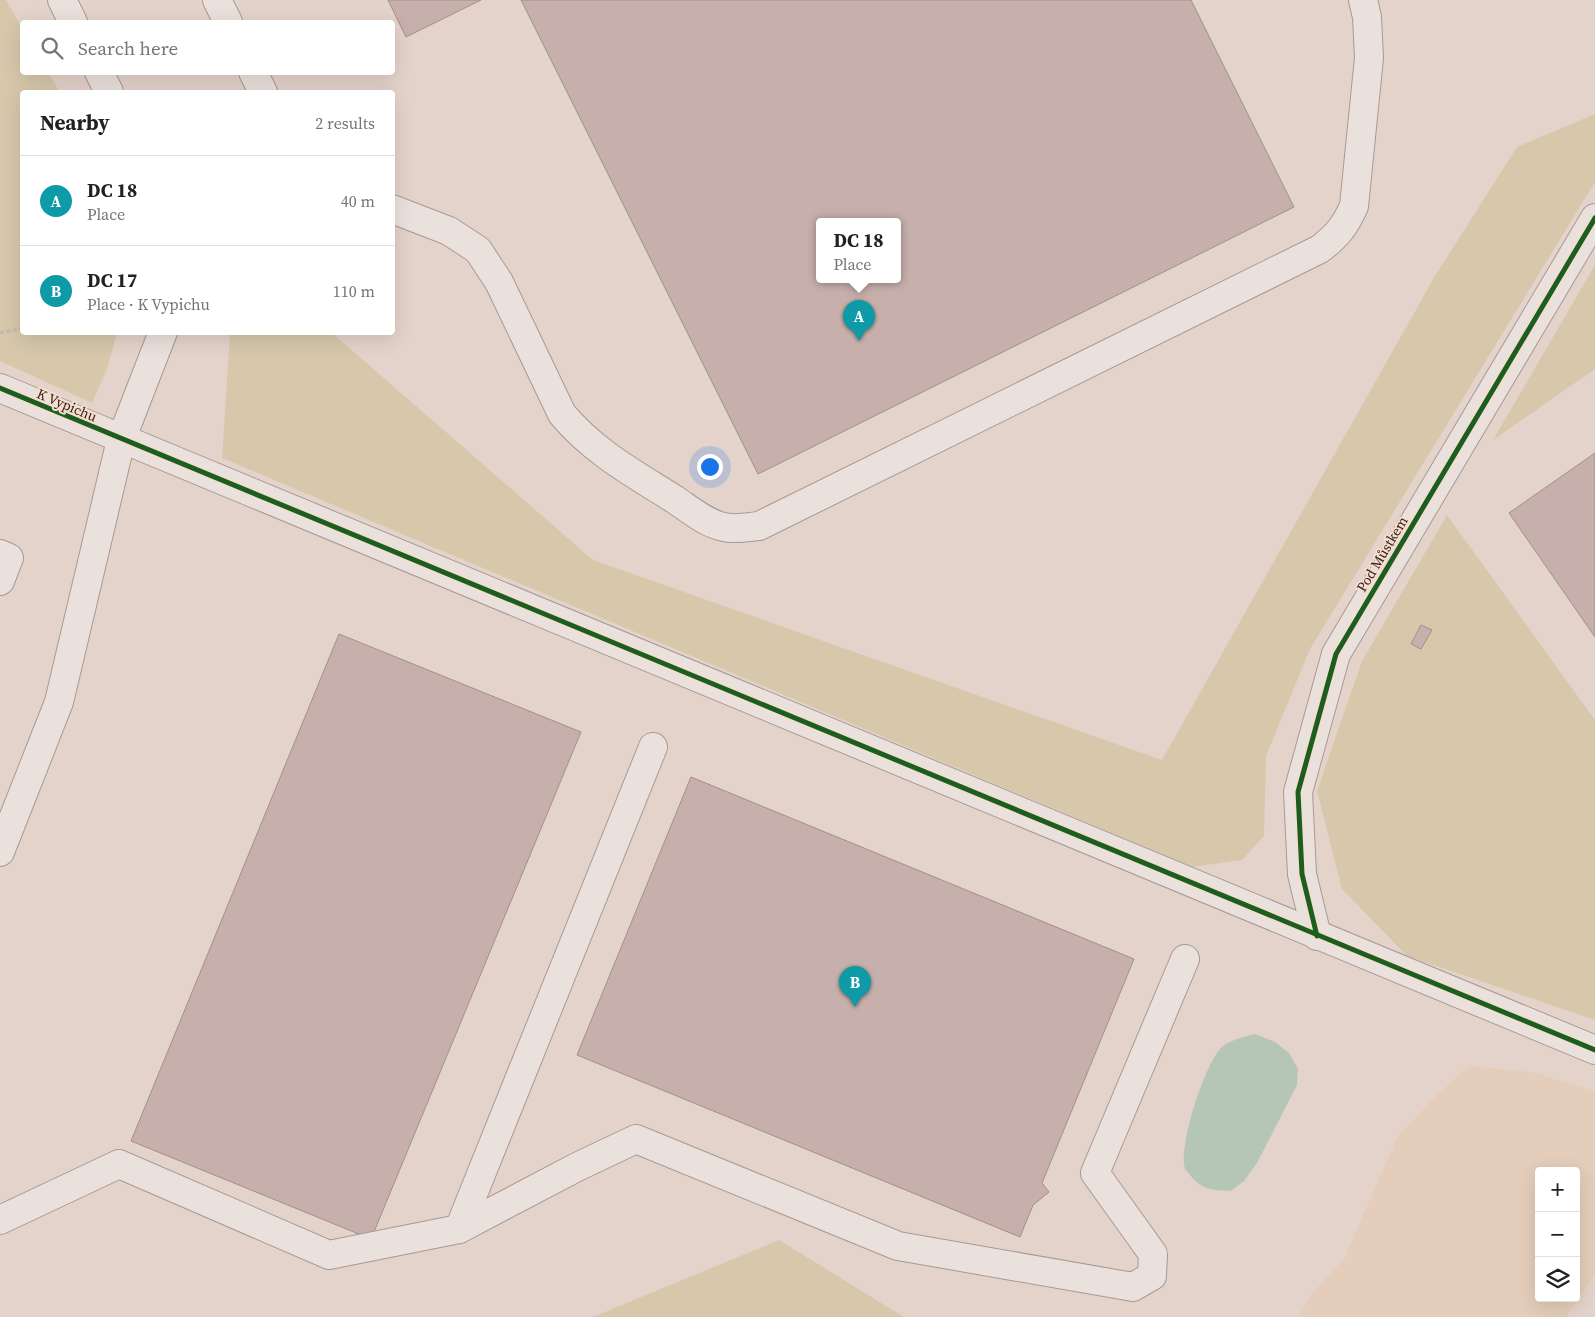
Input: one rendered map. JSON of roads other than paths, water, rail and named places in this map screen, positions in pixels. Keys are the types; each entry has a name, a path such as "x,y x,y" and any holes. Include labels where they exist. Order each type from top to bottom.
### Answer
{"street":[{"path":"62,0 72,20"},
{"path":"217,0 227,20"},
{"path":"395,210 449,231 478,250 499,282 562,414 591,445 704,518 724,527 759,526 1320,249 1336,237 1346,224 1354,206 1369,58 1368,17 1363,0"},
{"path":"100,75 108,90"},
{"path":"254,75 262,90"},
{"name":"Pod Můstkem","path":"1317,936 1302,874 1298,792 1336,654 1595,218"},
{"path":"0,852 59,702 121,440 162,335"},
{"name":"K Vypichu","path":"0,388 121,440 1595,1050"},
{"path":"0,554 9,558 0,580"},
{"path":"459,1229 653,747"},
{"path":"0,1220 119,1164 329,1255 459,1229 577,1167 636,1139 898,1246 1132,1287 1152,1276 1153,1254 1095,1173 1185,959"}],"place":[{"name":"DC 18","path":"859,341"},
{"name":"DC 17","path":"855,1007"}]}
